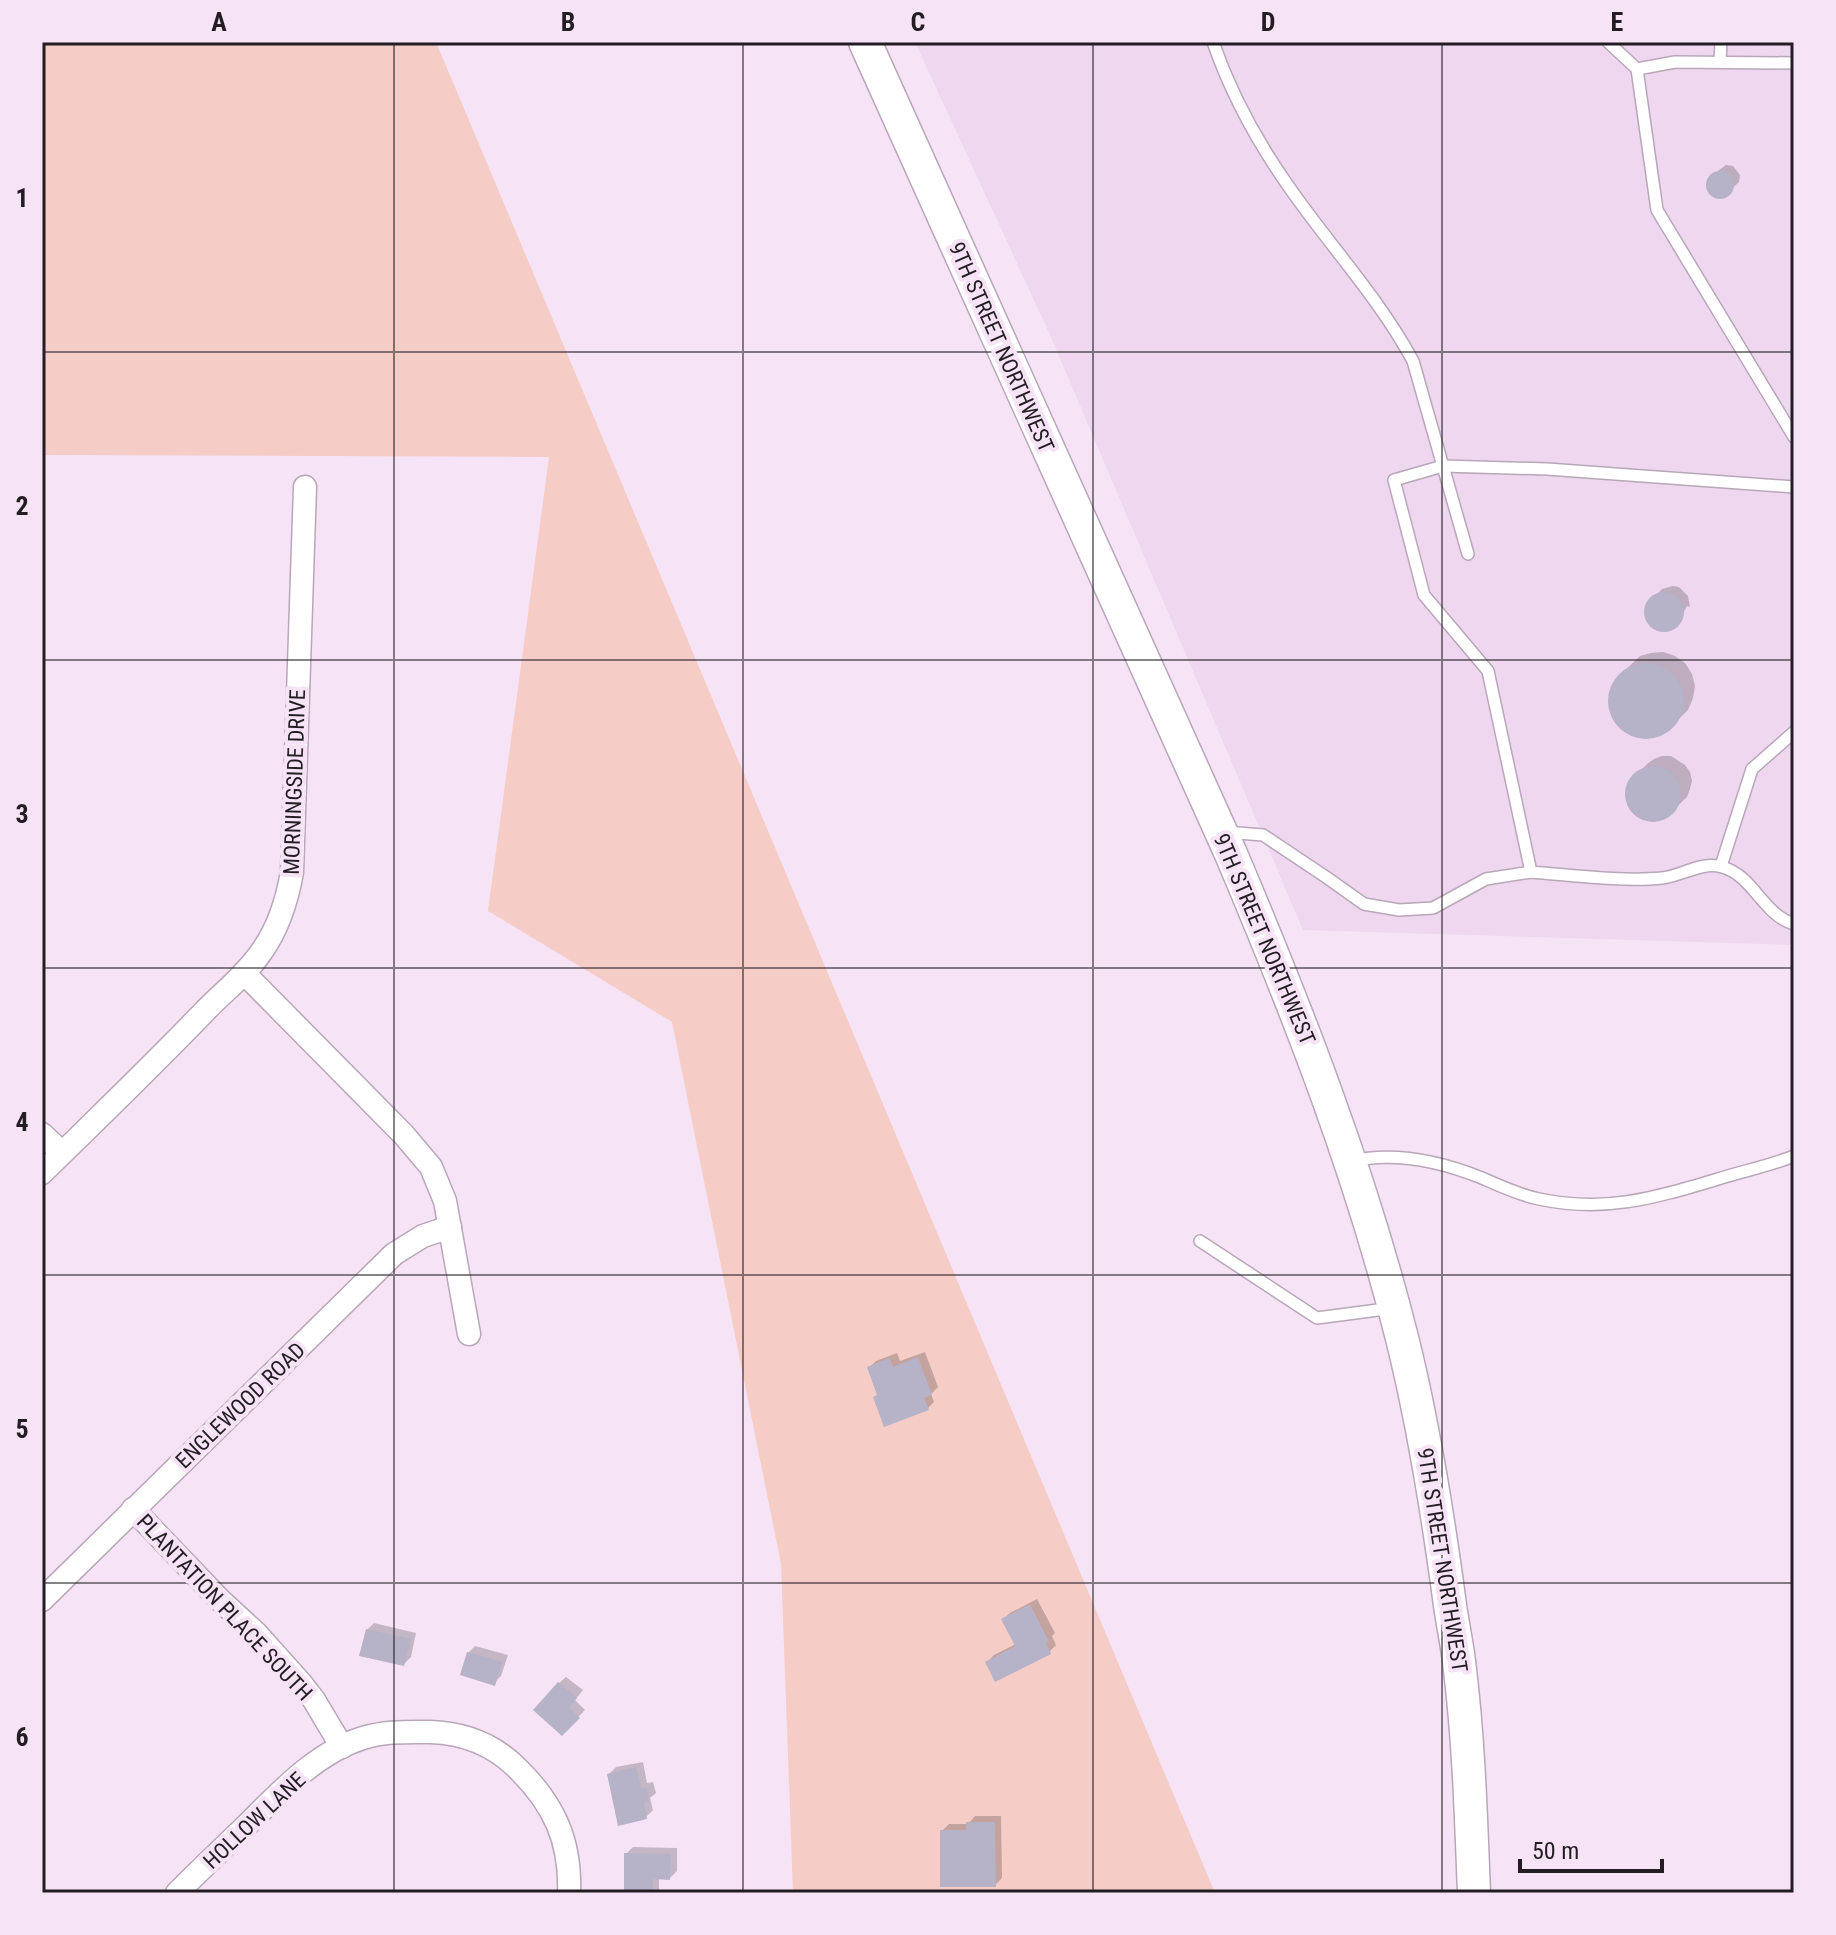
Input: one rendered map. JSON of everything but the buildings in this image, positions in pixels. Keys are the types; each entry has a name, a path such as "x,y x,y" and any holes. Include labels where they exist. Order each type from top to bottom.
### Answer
{"street":[{"name":"9TH STREET NORTHWEST","path":"865,42 1269,943 1321,1076 1350,1161 1394,1308 1425,1440 1443,1545 1460,1669 1474,1893"},
{"name":"MORNINGSIDE DRIVE","path":"42,1173 244,973 271,937 288,896 292,872 305,487"},
{"path":"244,973 422,1154 439,1183 469,1334"},
{"path":"42,1134 62,1153"},
{"name":"ENGLEWOOD ROAD","path":"42,1600 394,1254 423,1236 450,1227"},
{"name":"PLANTATION PLACE SOUTH","path":"133,1509 300,1682 342,1747"},
{"name":"HOLLOW LANE","path":"177,1893 285,1787 318,1762 362,1738 393,1731 445,1732 464,1736 481,1742 511,1762 552,1809 566,1851 569,1893"}],"lane":[{"path":"1213,42 1246,118 1288,186 1375,301 1413,361 1468,554"},
{"path":"1608,42 1637,69 1657,210 1794,437"},
{"path":"1720,62 1721,42"},
{"path":"1637,69 1675,62 1794,63"},
{"path":"1531,872 1488,671 1424,595 1394,480 1443,466 1547,469 1794,487"},
{"path":"1721,866 1752,769 1794,732"},
{"path":"1220,832 1263,835 1364,904 1399,910 1433,908 1486,879 1531,872 1663,878 1702,867 1721,866 1738,875 1767,907 1794,924"},
{"path":"1350,1161 1391,1157 1438,1162 1519,1194 1601,1206 1676,1192 1794,1156"},
{"path":"1200,1241 1317,1318 1394,1308"}],"shaded area":[{"path":"42,42 436,42 1215,1893 793,1893 781,1564 672,1022 488,911 549,457 42,455"},
{"path":"915,42 1794,42 1794,945 1303,930 1050,335"}]}
